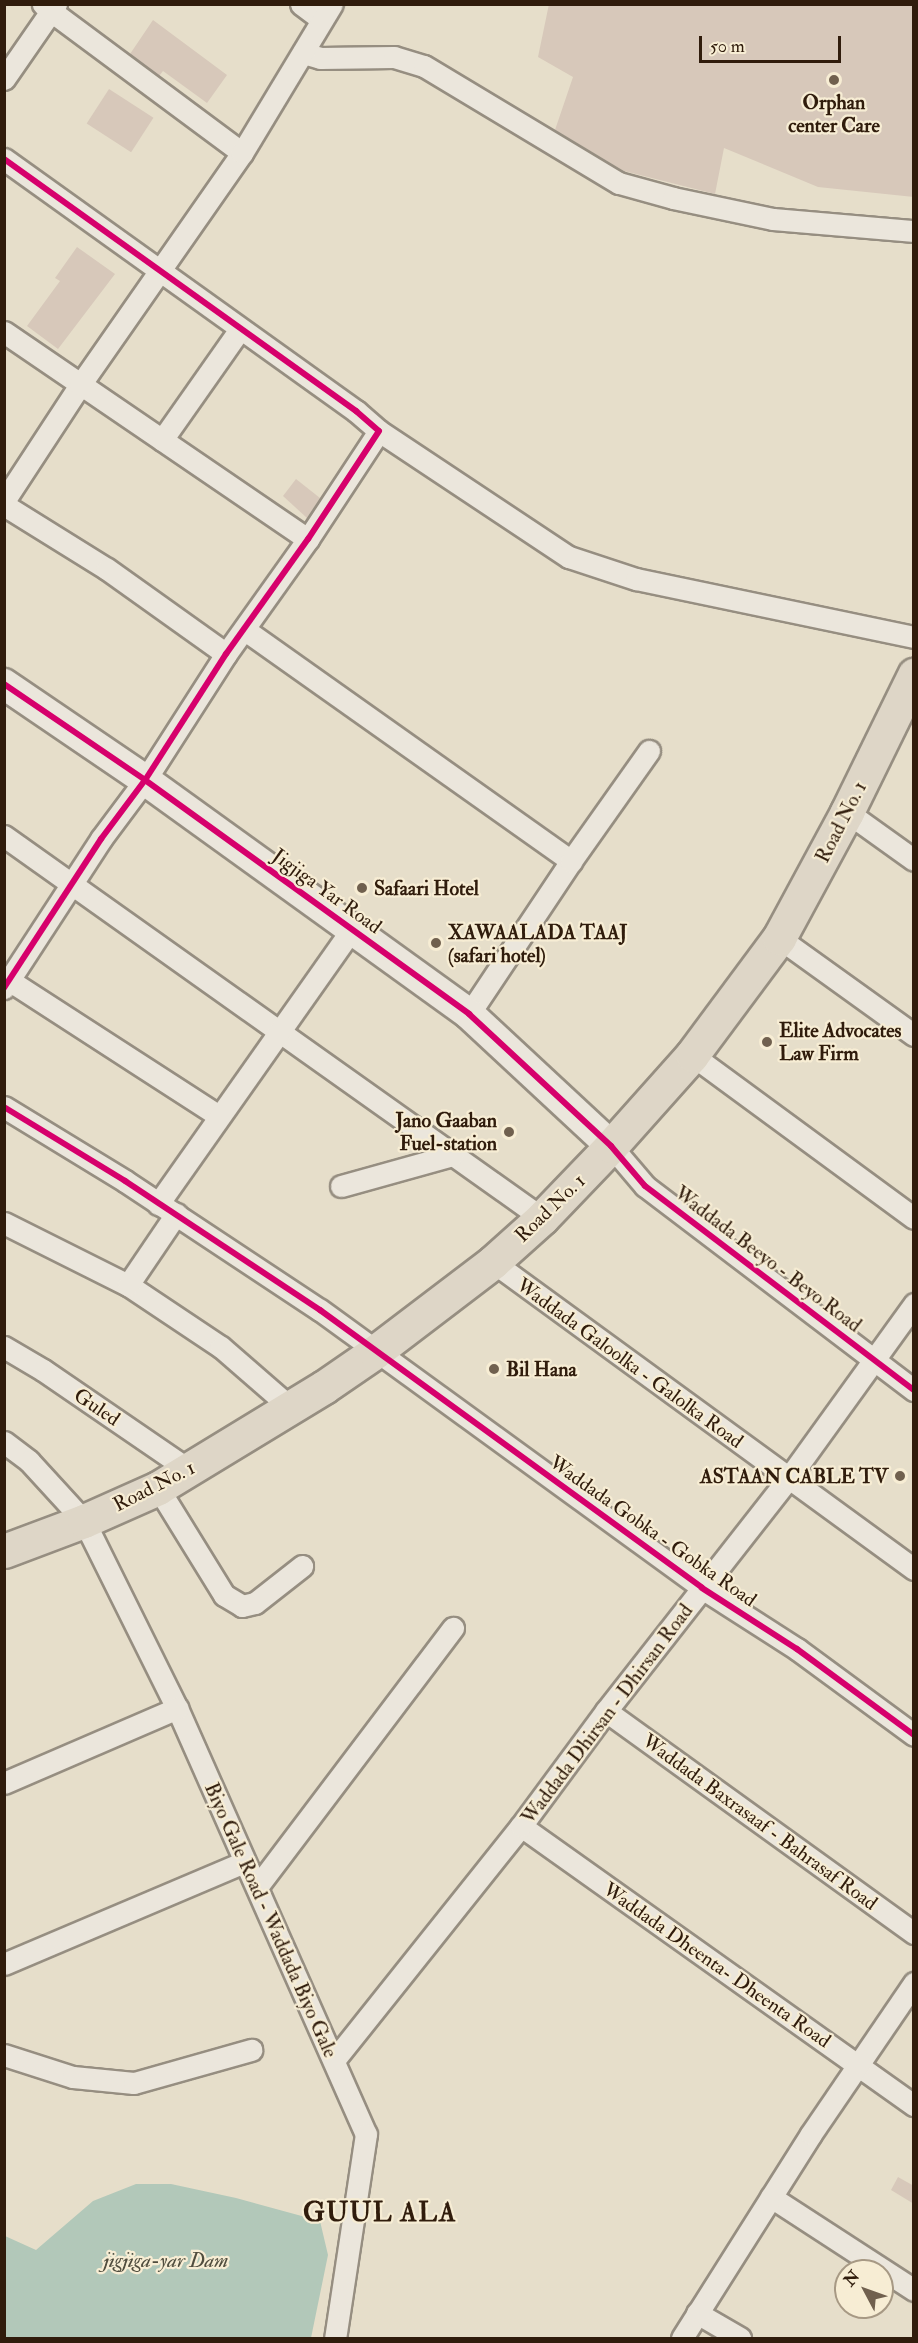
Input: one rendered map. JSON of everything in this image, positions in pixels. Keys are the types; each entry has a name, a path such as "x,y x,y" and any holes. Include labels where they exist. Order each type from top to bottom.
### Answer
{"highway":[{"name":"Road No. 1","path":"4,1551 84,1521 158,1488 189,1470 375,1352 493,1262 543,1218 692,1055 779,938 847,812 914,675"}],"street":[{"path":"226,654 107,569 4,503 80,385 242,153 327,12 302,4"},
{"path":"4,79 50,7 242,153"},
{"path":"303,52 320,58 394,57 424,66 620,183 673,198 773,219 914,231"},
{"path":"4,159 356,411 379,431 569,557 636,579 914,637"},
{"path":"162,440 240,329"},
{"path":"4,332 308,539"},
{"path":"219,1116 6,982 71,883 145,780 226,654 308,539 379,431"},
{"path":"245,630 571,861"},
{"name":"Jigjiga Yar Road","path":"4,684 145,780 469,1014 611,1146"},
{"path":"469,1014 571,861 650,751"},
{"path":"847,812 914,860"},
{"path":"4,836 543,1218"},
{"path":"128,1285 219,1116 352,929"},
{"path":"779,938 914,1035"},
{"path":"692,1055 914,1218"},
{"name":"Waddada Gobka - Gobka Road","path":"4,1107 167,1209 320,1310 702,1588 797,1649 914,1734"},
{"name":"Waddada Beeyo - Beyo Road","path":"611,1146 645,1186 914,1390"},
{"path":"341,1186 453,1155"},
{"path":"4,1223 128,1285 221,1347 290,1407"},
{"name":"Waddada Galoolka - Galolka Road","path":"493,1262 914,1569"},
{"name":"Waddada Dhirsan - Dhirsan Road","path":"335,2059 521,1826 606,1711 788,1479 914,1304"},
{"name":"Guled","path":"4,1347 189,1470"},
{"name":"Biyo Gale Road - Waddada Biyo Gale","path":"4,1442 29,1461 84,1521 177,1708 243,1862 257,1887 335,2059 366,2134 335,2338"},
{"path":"158,1488 224,1595 242,1606 255,1603 302,1566"},
{"path":"257,1887 453,1628"},
{"path":"4,1783 177,1708"},
{"name":"Waddada Baxrasaaf - Bahrasaf Road","path":"606,1711 914,1933"},
{"name":"Waddada Dheenta- Dheenta Road","path":"521,1826 914,2105"},
{"path":"4,1964 243,1862"},
{"path":"682,2338 811,2134 914,1983"},
{"path":"4,2055 73,2077 134,2083 251,2050"},
{"path":"771,2197 914,2290"},
{"path":"697,2313 740,2338"}],"water":[{"name":"jigjiga-yar Dam","path":"136,2184 171,2184 236,2198 320,2221 328,2255 311,2338 5,2338 5,2236 36,2250 93,2201"}],"building":[{"path":"549,4 914,4 914,197 818,187 724,148 715,194 624,171 555,130 573,77 538,57"},
{"path":"153,20 227,75 207,103 163,71 159,76 130,54"},
{"path":"109,89 153,118 131,152 87,123"},
{"path":"77,247 115,274 58,349 27,326 60,281 55,278"},
{"path":"296,479 320,498 307,518 283,496"},
{"path":"898,2177 914,2186 914,2204 891,2190"}],"cycle path":[{"path":"4,159 356,411 379,431 308,539 226,654 145,780 101,839 4,988"},
{"path":"4,684 145,780 469,1014 611,1146 645,1186 914,1390"},
{"path":"4,1107 125,1181 320,1310 702,1588 797,1649 914,1735"}],"place":[{"name":"Orphan center Care","path":"834,80"},
{"name":"Safaari Hotel","path":"362,888"},
{"name":"XAWAALADA TAAJ (safari hotel)","path":"436,943"},
{"name":"Elite Advocates Law Firm","path":"767,1042"},
{"name":"Jano Gaaban Fuel-station","path":"509,1132"},
{"name":"Bil Hana","path":"494,1369"},
{"name":"ASTAAN CABLE TV","path":"900,1476"}],"district":[{"name":"GUUL ALA","path":"380,2214"}]}
